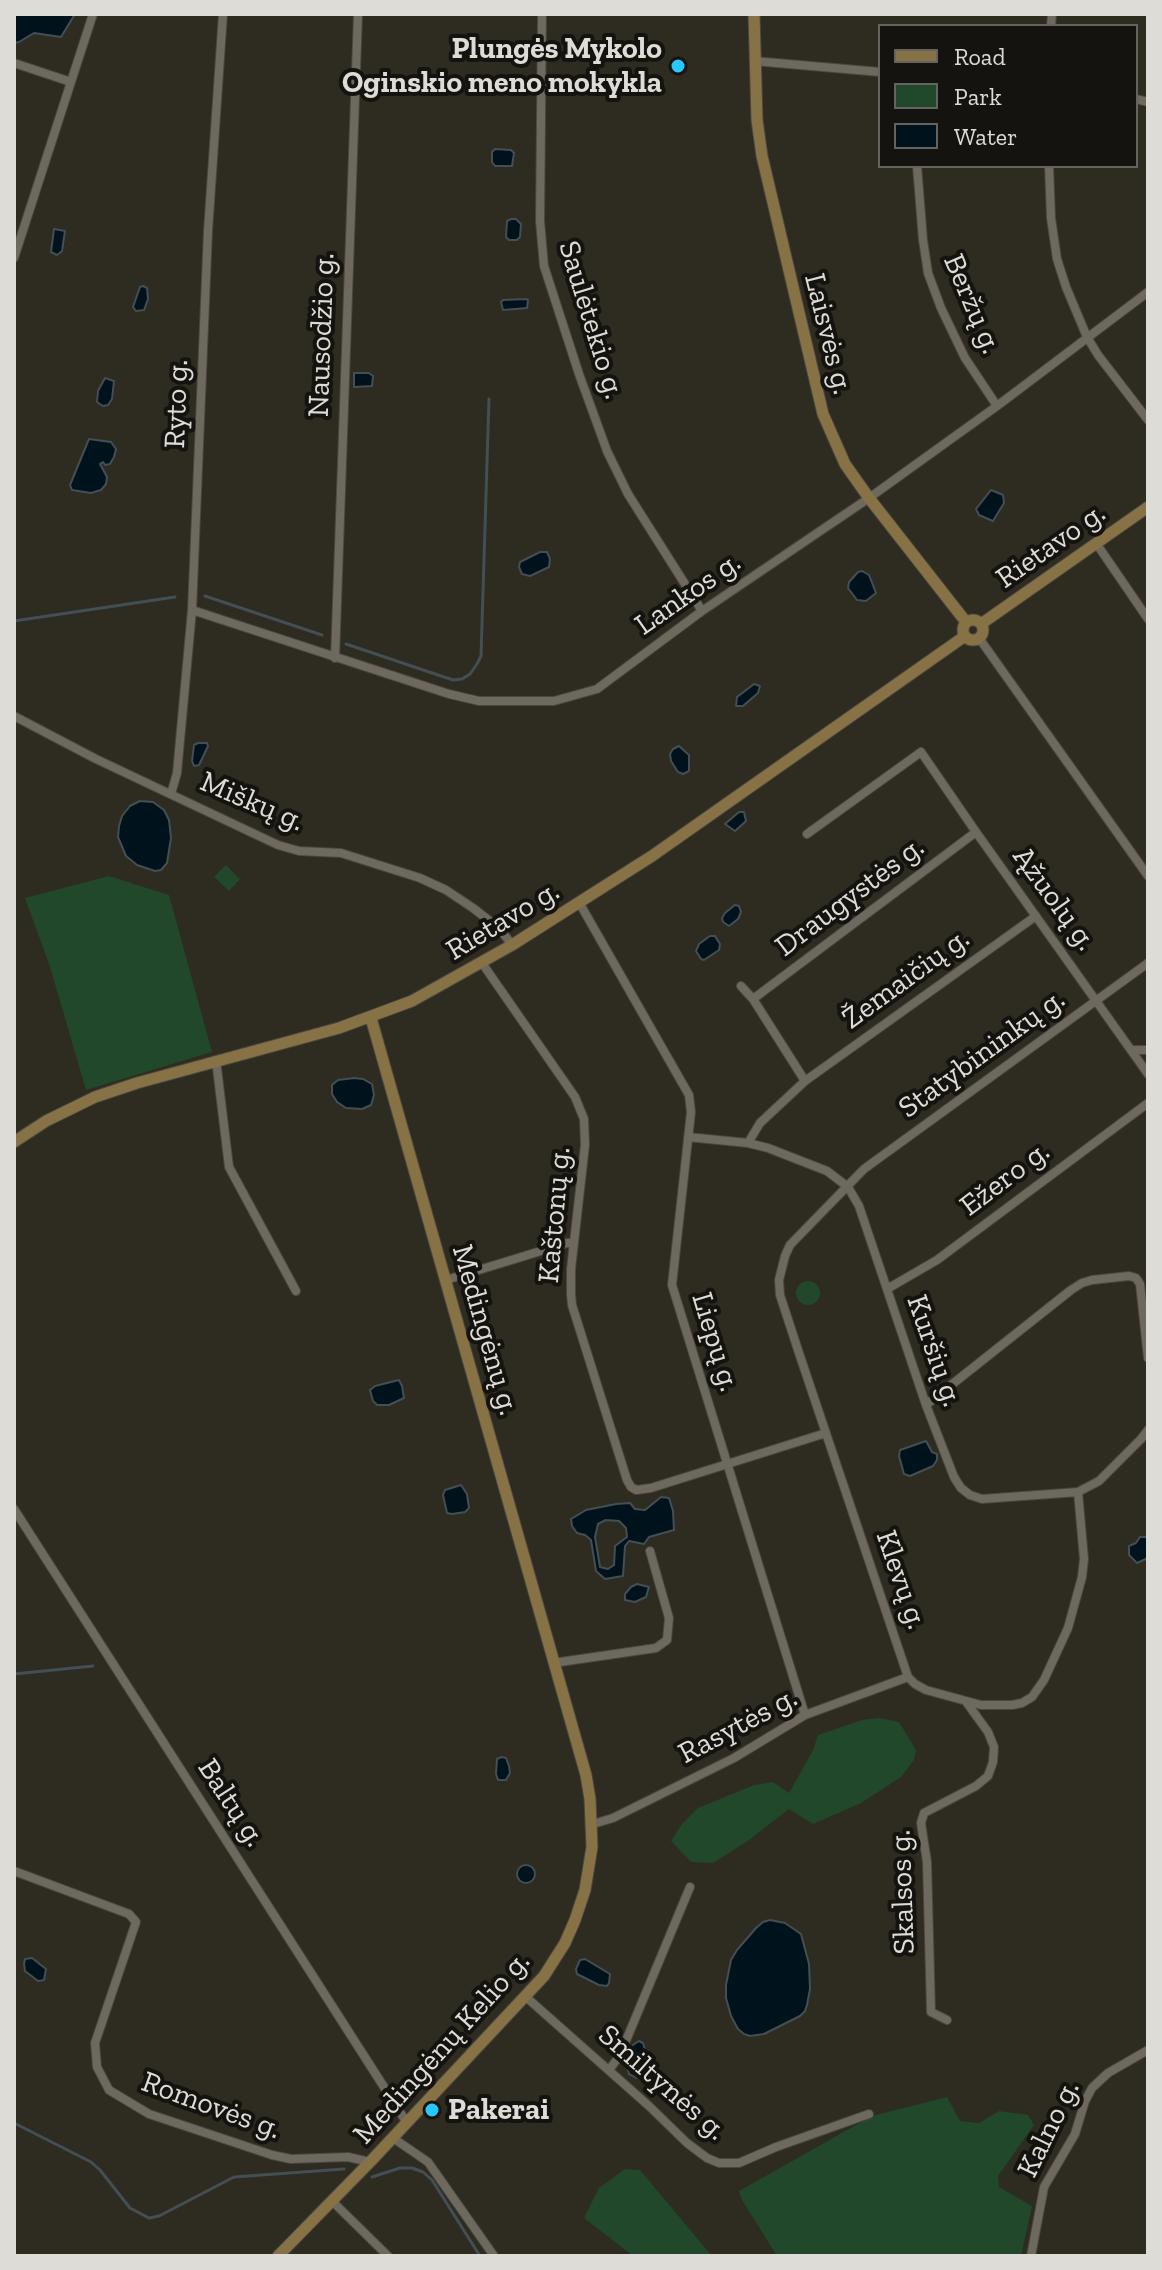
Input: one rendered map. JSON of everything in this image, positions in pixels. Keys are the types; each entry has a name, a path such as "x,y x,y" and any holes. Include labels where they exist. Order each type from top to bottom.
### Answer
{"street":[{"path":"14,258 19,225 93,14"},
{"name":"Ryto g.","path":"171,794 177,773 192,610 208,231 223,14"},
{"name":"Nausodžio g.","path":"335,658 358,14"},
{"name":"Saulėtekio g.","path":"542,14 540,221 544,266 607,451 628,494 702,611"},
{"name":"Laisvės g.","path":"754,14 757,120 762,156 823,414 845,464 966,622"},
{"path":"754,61 878,72"},
{"path":"14,63 71,82"},
{"name":"Beržų g.","path":"917,168 928,273 965,358 997,406"},
{"path":"1049,168 1051,218 1057,259 1087,337 1124,392 1148,420"},
{"name":"Lankos g.","path":"192,610 335,658 479,701 554,701 597,689 702,611 869,498 997,406 1148,292"},
{"name":"Rietavo g.","path":"981,624 1148,507"},
{"path":"1096,543 1148,619"},
{"path":"973,620 981,624 983,630 979,638 971,640 965,636 963,630 966,622 973,620"},
{"name":"Rietavo g.","path":"14,1142 46,1121 95,1097 216,1060 339,1028 412,1001 580,904 965,636"},
{"path":"979,638 1148,876"},
{"name":"Miškų g.","path":"14,716 96,759 287,848 341,853 420,878 473,908 500,929 512,945"},
{"name":"Ąžuolų g.","path":"807,834 921,752 1148,1074"},
{"name":"Draugystės g.","path":"753,999 976,832"},
{"name":"Liepų g.","path":"580,904 689,1095 691,1112 672,1285 805,1715"},
{"name":"Žemaičių g.","path":"748,1143 760,1123 805,1081 1036,916"},
{"name":"Kaštonų g.","path":"482,963 580,1108 584,1119 585,1145 574,1243 572,1305 627,1480 636,1490 651,1488 728,1465"},
{"name":"Statybininkų g.","path":"848,1187 864,1169 1148,963"},
{"path":"741,986 753,999 805,1081"},
{"name":"Medingėnų g.","path":"371,1018 552,1660"},
{"path":"1131,1050 1148,1050"},
{"path":"216,1060 229,1167 296,1291"},
{"name":"Ežero g.","path":"887,1289 937,1260 1148,1103"},
{"path":"688,1137 748,1143 827,1171 848,1187"},
{"name":"Kuršių g.","path":"848,1187 859,1206 926,1405 961,1488 982,1499 1078,1492"},
{"name":"Klevų g.","path":"848,1187 790,1245 779,1280 784,1307 908,1677 915,1684 966,1702 999,1706 1022,1703 1032,1697 1044,1680 1068,1628 1084,1568 1078,1492"},
{"path":"446,1280 574,1243"},
{"path":"926,1405 1082,1283 1129,1276 1136,1278 1140,1284 1148,1358"},
{"path":"1078,1492 1099,1481 1148,1430"},
{"path":"728,1465 826,1433"},
{"name":"Baltų g.","path":"14,1509 407,2123"},
{"path":"552,1660 656,1648 667,1640 669,1618 650,1551"},
{"name":"Medingėnų Kelio g.","path":"278,2256 526,1997 556,1959 575,1920 589,1870 593,1824 586,1775 552,1660"},
{"name":"Rasytės g.","path":"593,1824 613,1818 734,1758 805,1715 908,1677"},
{"name":"Skalsos g.","path":"947,2020 931,2012 927,1862 921,1823 924,1813 976,1786 988,1776 994,1747 988,1732 966,1702"},
{"name":"Romovės g.","path":"14,1871 129,1914 136,1922 95,2043 97,2067 109,2090 149,2114 264,2153 291,2159 357,2157 370,2162"},
{"path":"609,2070 620,2055 690,1887"},
{"name":"Smiltynės g.","path":"526,1997 687,2143 719,2163 739,2163 869,2114"},
{"name":"Kalno g.","path":"1031,2256 1044,2187 1075,2134 1092,2088 1108,2073 1148,2050"},
{"path":"393,2138 428,2162 494,2256"},
{"path":"332,2201 388,2256"}],"green space":[{"path":"226,865 240,879 229,891 214,877"},
{"path":"109,876 169,895 212,1052 86,1090 50,967 25,898"},
{"path":"808,1281 819,1288 820,1293 813,1304 808,1305 797,1298 796,1293 803,1282"},
{"path":"879,1718 899,1722 916,1750 914,1760 901,1777 861,1803 813,1824 789,1809 713,1863 691,1862 671,1841 698,1808 754,1785 773,1782 789,1793 818,1735 862,1720"},
{"path":"947,2097 960,2121 979,2123 999,2111 1028,2115 1034,2125 998,2176 999,2187 1032,2206 1021,2256 777,2256 739,2191 872,2116"},
{"path":"625,2169 640,2170 712,2256 633,2256 584,2218 599,2188"}],"water":[{"path":"14,14 75,14 61,37 34,33 14,43"},
{"path":"495,149 514,153 512,166 495,166 492,152"},
{"path":"511,219 521,224 517,240 506,237 507,221"},
{"path":"54,229 65,231 62,251 57,255 51,252"},
{"path":"143,286 147,288 148,299 144,310 136,311 133,307"},
{"path":"526,299 527,308 503,310 503,300"},
{"path":"354,373 369,373 373,376 372,386 354,387"},
{"path":"105,378 114,381 112,399 103,406 97,402 98,391"},
{"path":"89,439 111,442 116,449 110,464 100,464 107,477 106,484 101,490 91,493 72,490 70,485"},
{"path":"991,490 1003,495 1004,503 993,521 979,515 976,509"},
{"path":"540,552 547,552 549,567 530,576 522,574 520,562"},
{"path":"862,571 869,575 876,593 866,601 857,600 848,588 849,582"},
{"path":"754,684 760,686 758,693 743,706 736,706 737,697"},
{"path":"207,743 208,746 199,765 194,766 194,745"},
{"path":"679,746 689,755 689,771 683,774 678,772 670,754"},
{"path":"140,801 153,802 164,810 169,820 171,838 167,863 161,870 137,865 126,856 118,837 122,816 130,806"},
{"path":"739,812 744,812 746,821 735,831 725,824"},
{"path":"735,905 741,912 729,926 722,918"},
{"path":"715,936 720,944 719,950 704,960 696,951 699,944"},
{"path":"354,1078 372,1084 374,1095 371,1105 362,1109 346,1108 332,1094 332,1085 338,1080"},
{"path":"399,1380 404,1398 389,1405 377,1405 373,1401 370,1390"},
{"path":"926,1441 932,1452 937,1454 933,1466 910,1476 904,1474 900,1450"},
{"path":"461,1485 467,1494 469,1508 465,1512 447,1513 443,1495 445,1490"},
{"path":"661,1497 669,1498 674,1530 649,1537 644,1544 629,1541 625,1546 623,1576 605,1579 596,1571 591,1540 577,1533 571,1519 586,1510 616,1504 630,1503 635,1509 645,1510","holes":["606,1520 619,1521 626,1528 627,1537 615,1546 614,1565 608,1569 600,1567 595,1537 598,1524"]},
{"path":"1140,1537 1148,1537 1148,1558 1137,1563 1129,1555 1129,1546"},
{"path":"637,1584 649,1587 646,1597 635,1602 625,1600 625,1594"},
{"path":"506,1758 510,1773 506,1780 498,1780 497,1759"},
{"path":"522,1865 530,1865 535,1874 533,1881 522,1883 517,1878 517,1870"},
{"path":"770,1920 785,1923 801,1934 809,1964 810,1989 805,2011 800,2016 764,2034 750,2036 738,2029 731,2016 726,1985 731,1960 737,1950 756,1928"},
{"path":"32,1958 46,1969 44,1980 38,1981 25,1971 25,1959"},
{"path":"585,1959 610,1974 607,1986 577,1974 580,1960"},
{"path":"639,2041 643,2043 651,2070 647,2077 637,2078 629,2074 627,2065 633,2045"}],"waterway":[{"path":"346,644 453,680 470,674 477,664 481,656 489,399"},
{"path":"205,596 322,635"},
{"path":"14,621 175,597"},
{"path":"14,1674 93,1666"},
{"path":"14,2123 91,2162 130,2208 149,2218 159,2216 234,2177 344,2169"},
{"path":"372,2177 400,2168 423,2172 432,2180 480,2256"}],"place":[{"name":"Plungės Mykolo Oginskio meno mokykla","path":"678,66"},
{"name":"Pakerai","path":"432,2110"}]}
